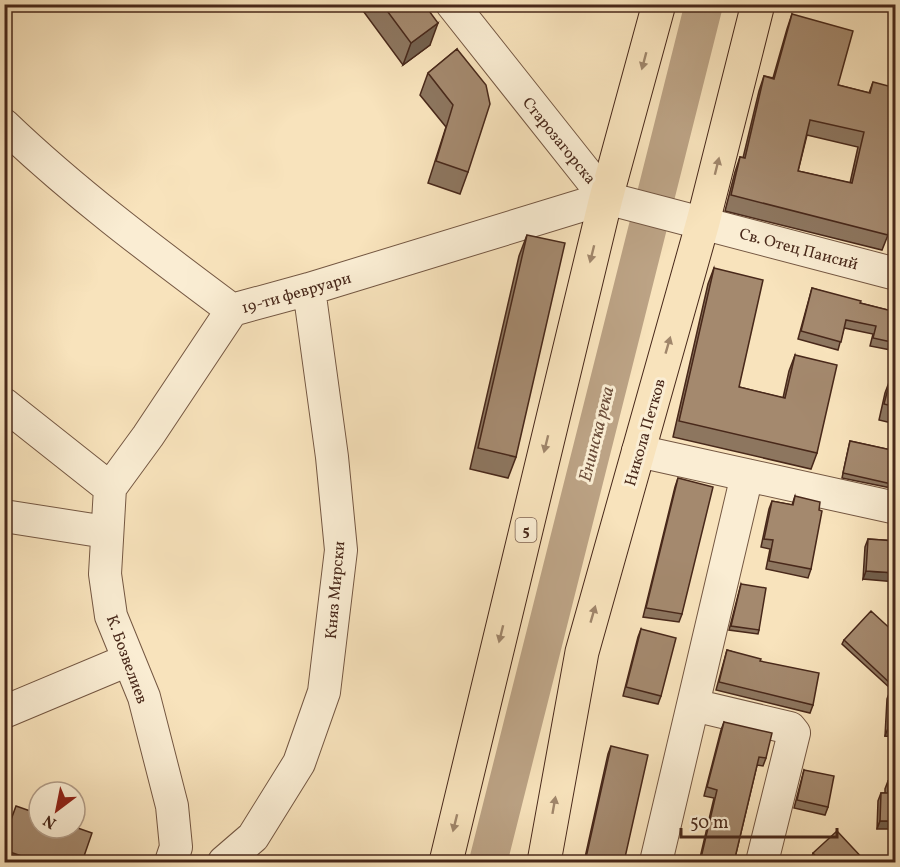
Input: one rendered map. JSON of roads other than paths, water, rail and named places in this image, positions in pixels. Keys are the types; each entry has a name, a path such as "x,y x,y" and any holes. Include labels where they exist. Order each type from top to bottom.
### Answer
{"main road":[{"name":"5","path":"446,862 616,200 659,4"},
{"name":"Никола Петков","path":"544,862 582,652 638,452 694,220 758,4"}],"street":[{"name":"Старозагорска","path":"452,4 616,200"},
{"name":"19-ти февруари","path":"4,125 43,162 127,231 232,310 616,200"},
{"path":"616,200 694,220"},
{"name":"Св. Отец Паисий","path":"694,220 896,273"},
{"name":"Княз Мирски","path":"224,862 253,837 299,763 324,692 341,550 332,457 309,289"},
{"path":"4,404 110,488 232,310"},
{"path":"638,452 896,507"},
{"path":"656,862 747,475"},
{"name":"К. Бозвелиев","path":"110,488 105,574 111,616 144,697 172,806 176,847 171,862"},
{"path":"4,516 106,532"},
{"path":"4,712 128,660"},
{"path":"693,705 790,728 794,733 762,862"}],"waterway":[{"name":"Енинска река","path":"488,862 704,4"}]}
